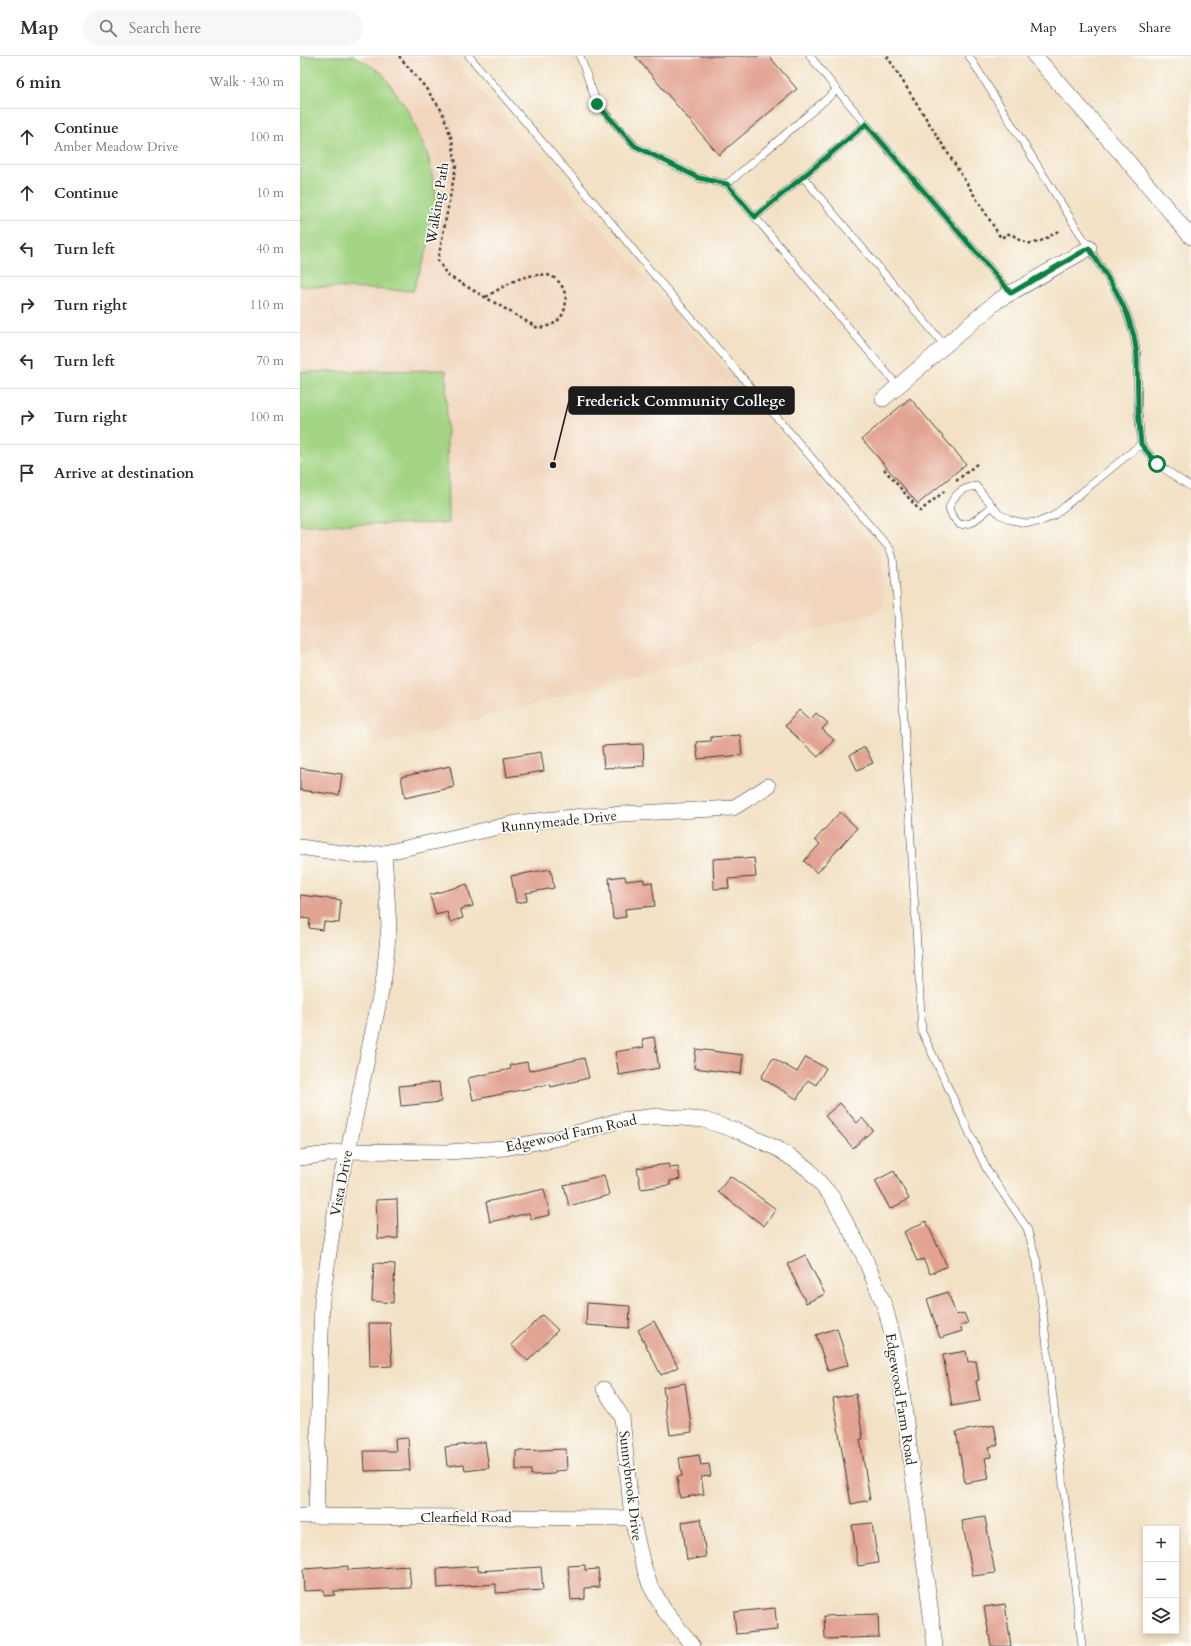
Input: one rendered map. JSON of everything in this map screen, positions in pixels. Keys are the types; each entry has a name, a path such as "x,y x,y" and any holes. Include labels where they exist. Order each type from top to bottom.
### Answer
{"street":[{"path":"1035,56 1126,159 1191,237"},
{"path":"883,399 997,301 1089,248"},
{"name":"Runnymeade Drive","path":"300,847 361,856 384,853 516,824 583,816 733,808 768,786"},
{"name":"Vista Drive","path":"316,1516 322,1299 340,1180 348,1151 384,977 389,926 384,853"},
{"name":"Edgewood Farm Road","path":"300,1158 348,1151 448,1152 505,1148 559,1138 621,1120 658,1116 704,1120 741,1132 778,1149 808,1169 832,1197 863,1254 885,1307 897,1353 935,1646"},
{"name":"Sunnybrook Drive","path":"604,1389 622,1417 632,1518 642,1561 650,1585 664,1610 693,1646"},
{"name":"Clearfield Road","path":"300,1516 632,1518"}],"lane":[{"path":"469,56 654,275 890,549 893,558 897,600 922,1032 987,1170 1027,1228 1037,1262 1082,1646"},
{"path":"580,56 597,104 635,146 699,178 727,184 898,386"},
{"path":"810,56 837,90 1011,293"},
{"path":"969,56 1116,291 1127,314 1134,336 1137,355 1138,410 1141,444 1157,464 1191,487"},
{"path":"727,184 837,90"},
{"path":"755,217 866,124"},
{"path":"803,177 945,346"},
{"path":"993,506 971,523 960,525 952,516 949,508 952,500 964,488 976,486 993,506 999,514 1011,520 1026,523 1038,522 1052,516 1141,444"}],"path":[{"name":"Walking Path","path":"399,56 425,87 442,111 452,140 456,166 438,260 447,275 484,298 538,328 554,324 564,313 567,301 563,287 553,277 539,274 526,277 484,298"},
{"path":"887,56 1001,238 1008,234 1012,234 1018,240 1029,244 1046,238 1061,228"},
{"path":"955,482 978,463"},
{"path":"884,470 920,511 949,487"}],"shaded area":[{"path":"300,56 451,56 731,375 881,556 884,608 876,613 376,746 315,651 300,653"}],"green space":[{"path":"300,56 354,56 382,73 409,112 428,156 437,200 432,234 413,291 300,286"},
{"path":"446,370 448,523 300,525 300,372"}],"building":[{"path":"635,56 769,56 797,89 719,155"},
{"path":"910,398 966,464 918,504 862,439"},
{"path":"799,710 810,720 816,713 828,723 822,729 834,740 818,757 785,726"},
{"path":"740,735 742,755 698,759 696,742 711,741 711,737"},
{"path":"643,744 644,766 604,768 602,746"},
{"path":"865,747 873,763 857,770 850,755"},
{"path":"541,752 544,771 507,777 504,758"},
{"path":"450,766 454,787 405,798 401,777"},
{"path":"300,768 342,774 339,795 300,790"},
{"path":"840,812 857,828 817,873 804,861 820,844 815,840"},
{"path":"743,857 743,859 754,858 756,877 728,879 729,888 714,889 713,859"},
{"path":"551,869 554,888 526,893 527,901 516,903 511,876"},
{"path":"625,876 626,881 644,879 644,883 652,882 655,906 625,909 626,917 613,919 609,878"},
{"path":"467,884 473,906 460,909 463,918 450,922 447,912 436,915 430,895"},
{"path":"300,895 341,900 339,923 324,922 323,930 309,928 310,919 300,918"},
{"path":"654,1037 659,1068 619,1075 615,1052 644,1047 642,1039"},
{"path":"696,1049 743,1055 741,1074 694,1068"},
{"path":"806,1057 826,1068 816,1085 808,1080 797,1099 761,1078 773,1058 797,1072"},
{"path":"584,1058 589,1078 551,1087 550,1084 473,1100 468,1078 511,1069 510,1065 527,1062 529,1071"},
{"path":"439,1082 441,1102 401,1106 399,1086"},
{"path":"840,1103 857,1123 862,1118 873,1130 853,1148 825,1116"},
{"path":"669,1164 669,1168 678,1167 680,1179 670,1181 670,1185 641,1189 637,1168"},
{"path":"894,1171 909,1199 890,1209 875,1181"},
{"path":"604,1175 609,1195 569,1206 564,1185"},
{"path":"730,1176 776,1209 764,1226 718,1192"},
{"path":"544,1189 550,1215 531,1219 529,1213 490,1222 486,1202"},
{"path":"397,1199 398,1238 378,1239 376,1200"},
{"path":"926,1221 947,1266 930,1274 923,1259 917,1261 904,1232"},
{"path":"805,1255 825,1294 806,1303 787,1264"},
{"path":"374,1263 395,1264 393,1303 372,1301"},
{"path":"948,1292 956,1315 964,1313 968,1323 960,1326 962,1331 940,1338 927,1299"},
{"path":"587,1303 630,1306 629,1328 586,1325"},
{"path":"542,1315 558,1330 528,1361 511,1345"},
{"path":"654,1321 678,1367 661,1375 638,1330"},
{"path":"369,1323 390,1323 392,1366 370,1367"},
{"path":"837,1328 848,1365 828,1371 816,1335"},
{"path":"966,1351 968,1362 976,1361 979,1380 976,1381 980,1401 952,1406 943,1355"},
{"path":"685,1383 692,1432 670,1435 663,1387"},
{"path":"856,1394 863,1439 860,1439 870,1500 851,1504 833,1398"},
{"path":"994,1425 998,1445 989,1447 991,1457 985,1458 989,1479 965,1483 956,1432"},
{"path":"408,1438 410,1470 365,1471 364,1451 396,1451 395,1439"},
{"path":"485,1442 489,1468 465,1471 464,1464 447,1466 445,1447"},
{"path":"566,1449 567,1470 555,1471 555,1474 531,1475 531,1470 516,1470 516,1451"},
{"path":"699,1455 701,1465 709,1464 711,1476 701,1477 704,1494 680,1498 677,1477 682,1476 679,1458"},
{"path":"985,1517 995,1573 973,1576 962,1521"},
{"path":"701,1519 706,1557 687,1560 682,1522"},
{"path":"872,1523 878,1563 858,1566 852,1525"},
{"path":"585,1565 585,1570 598,1569 600,1587 585,1588 585,1599 571,1600 568,1566"},
{"path":"348,1566 348,1570 409,1566 411,1588 334,1591 335,1595 324,1596 324,1590 304,1591 303,1569"},
{"path":"478,1566 478,1571 541,1567 543,1590 496,1593 496,1584 438,1588 437,1569"},
{"path":"1005,1604 1011,1646 991,1646 984,1607"},
{"path":"775,1608 777,1630 736,1634 734,1612"},
{"path":"878,1614 879,1637 825,1639 824,1616"}],"place":[{"name":"Frederick Community College","path":"553,465"}],"route":[{"path":"597,104 635,146 699,178 727,184 755,217 866,124 1011,293 1089,248 1116,291 1127,314 1134,336 1137,355 1138,410 1141,444 1157,464"}]}
